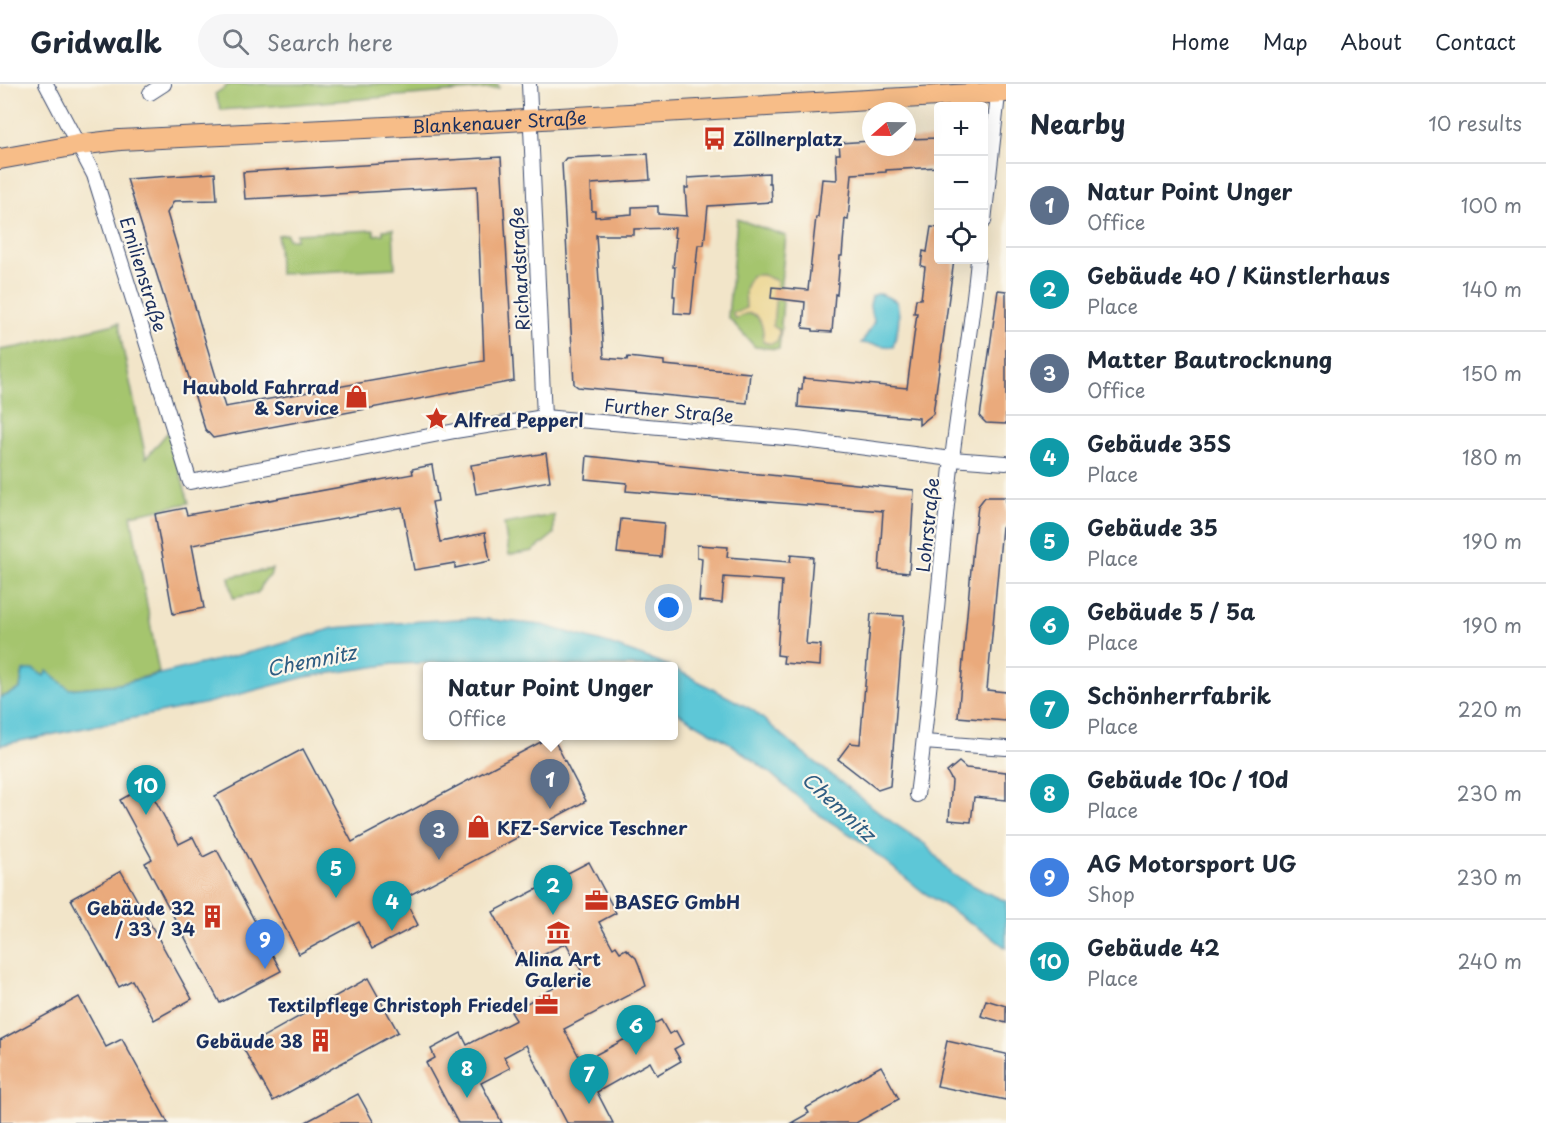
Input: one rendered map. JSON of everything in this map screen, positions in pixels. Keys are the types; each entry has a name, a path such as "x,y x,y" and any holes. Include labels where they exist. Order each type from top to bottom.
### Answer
{"main road":[{"name":"Blankenauer Straße","path":"0,159 120,140 531,119 1001,89"}],"street":[{"name":"Emilienstraße","path":"46,84 94,175 190,482"},
{"path":"150,93 164,84"},
{"name":"Richardstraße","path":"529,84 544,417"},
{"path":"985,210 1001,89"},
{"name":"Lohrstraße","path":"917,795 952,459 977,264"},
{"name":"Further Straße","path":"190,482 444,433 544,417 797,439 952,459 1006,463"},
{"path":"924,742 1006,748"}],"green space":[{"path":"230,84 498,84 499,88 221,110 215,94"},
{"path":"737,219 786,236 779,300 783,301 779,349 755,347 728,317"},
{"path":"393,229 395,268 279,274 278,235 287,234 288,239 296,239 296,234 374,230 374,235 383,234 383,230"},
{"path":"119,323 146,458 168,432 189,503 131,515 159,673 119,684 69,689 47,672 44,676 23,671 20,689 0,698 0,350"},
{"path":"554,515 554,534 533,551 509,555 504,524"},
{"path":"272,569 270,576 263,582 257,593 233,598 229,577"}],"sand":[{"path":"763,275 777,281 773,326 779,330 779,334 776,342 773,343 763,342 763,329 756,316 749,313 737,319 733,316 733,312 746,308 745,289 751,276"}],"water":[{"path":"877,294 896,301 898,307 898,324 893,347 861,343 874,321 870,305 872,296"},
{"name":"Chemnitz","path":"475,618 542,625 609,644 659,662 482,661 393,664 305,677 203,704 0,745 0,698 20,689 23,671 33,669 44,676 47,671 69,689 119,684 275,646 334,628"},
{"name":"Chemnitz","path":"678,671 753,710 792,744 892,822 925,844 952,874 1006,901 1006,948 923,892 859,840 815,812 769,772 728,742 678,713"}],"building":[{"path":"934,138 934,167 852,174 848,220 845,219 832,332 803,328 805,302 771,298 772,287 808,290 822,179 837,180 836,154 840,154 839,143 862,142 862,156 916,156 916,139"},
{"path":"648,154 650,180 591,184 592,211 595,211 595,217 632,214 632,207 658,206 658,214 687,216 685,188 688,188 688,178 769,173 772,202 708,206 704,245 698,245 691,314 674,313 675,228 634,229 634,235 596,235 604,358 627,360 628,357 664,361 664,365 750,373 747,403 578,387 574,384 562,163 566,158"},
{"path":"501,157 514,381 213,438 205,429 127,179 215,173 217,200 174,201 167,213 225,407 484,361 477,186 245,199 243,172"},
{"path":"931,227 934,227 934,264 953,264 933,414 919,425 919,418 798,407 799,389 802,389 803,378 907,388 917,313 914,313 916,299 921,299 925,267 921,266 923,251 927,252"},
{"path":"998,290 1006,291 1006,424 986,423 980,417"},
{"path":"546,453 550,481 476,494 471,465"},
{"path":"587,456 914,490 909,573 879,570 883,511 626,491 627,483 585,479"},
{"path":"432,465 438,501 432,502 440,542 485,533 490,561 455,568 455,563 414,570 402,507 192,545 204,608 173,614 155,514 185,508 187,515 413,474 412,469"},
{"path":"985,497 1006,497 1006,526 1002,527 987,690 1006,692 1006,721 958,717 973,546 978,506"},
{"path":"621,519 664,523 661,557 617,553"},
{"path":"697,545 728,547 727,557 790,562 791,555 813,557 806,644 821,645 820,666 783,663 784,656 777,655 782,581 724,577 722,603 699,601 702,558 697,557"},
{"path":"871,614 904,616 890,786 878,790 838,759 850,743 860,744"},
{"path":"544,740 554,740 586,801 404,898 418,925 372,949 359,922 299,954 215,796 303,749 352,842"},
{"path":"959,762 966,768 1006,772 1006,800 974,797 971,822 949,820 952,781 947,772"},
{"name":"Gebäude 32 / 33 / 34","path":"147,785 179,844 193,837 203,857 217,850 281,971 220,1003 145,863 152,859 120,800"},
{"path":"589,862 616,913 599,922 613,948 616,946 620,952 626,949 636,958 646,986 564,1029 582,1062 661,1020 669,1034 676,1031 683,1044 674,1049 681,1061 657,1075 650,1062 597,1092 613,1123 567,1123 526,1045 504,1057 510,1068 481,1083 502,1123 458,1123 426,1063 435,1058 431,1049 461,1033 467,1045 516,1020 511,1012 582,972 566,943 522,966 493,912"},
{"path":"121,871 192,999 154,1020 132,980 119,987 71,899"},
{"name":"Gebäude 38","path":"368,978 398,1032 273,1101 243,1048"},
{"path":"79,997 106,1047 122,1039 168,1123 0,1123 0,1040"},
{"path":"986,1000 1006,1006 1006,1023 981,1016"},
{"path":"947,1041 1006,1054 1006,1100 937,1086"},
{"path":"881,1066 899,1099 856,1123 791,1123 809,1113 806,1108"},
{"path":"358,1094 374,1123 304,1123"}],"place":[{"name":"Zöllnerplatz","path":"715,138"},
{"name":"Haubold Fahrrad & Service","path":"357,396"},
{"name":"Alfred Pepperl","path":"436,419"},
{"name":"Natur Point Unger","path":"550,809"},
{"name":"Gebäude 42","path":"146,815"},
{"name":"KFZ-Service Teschner","path":"479,827"},
{"name":"Matter Bautrocknung","path":"439,860"},
{"name":"Gebäude 35","path":"336,898"},
{"name":"BASEG GmbH","path":"596,901"},
{"name":"Gebäude 40 / Künstlerhaus","path":"553,915"},
{"name":"Gebäude 32 / 33 / 34","path":"213,917"},
{"name":"Gebäude 35S","path":"392,931"},
{"name":"Alina Art Galerie","path":"558,932"},
{"name":"AG Motorsport UG","path":"265,969"},
{"name":"Textilpflege Christoph Friedel","path":"546,1004"},
{"name":"Gebäude 38","path":"321,1040"},
{"name":"Gebäude 5 / 5a","path":"636,1055"},
{"name":"Gebäude 10c / 10d","path":"467,1098"},
{"name":"Schönherrfabrik","path":"589,1104"}]}
